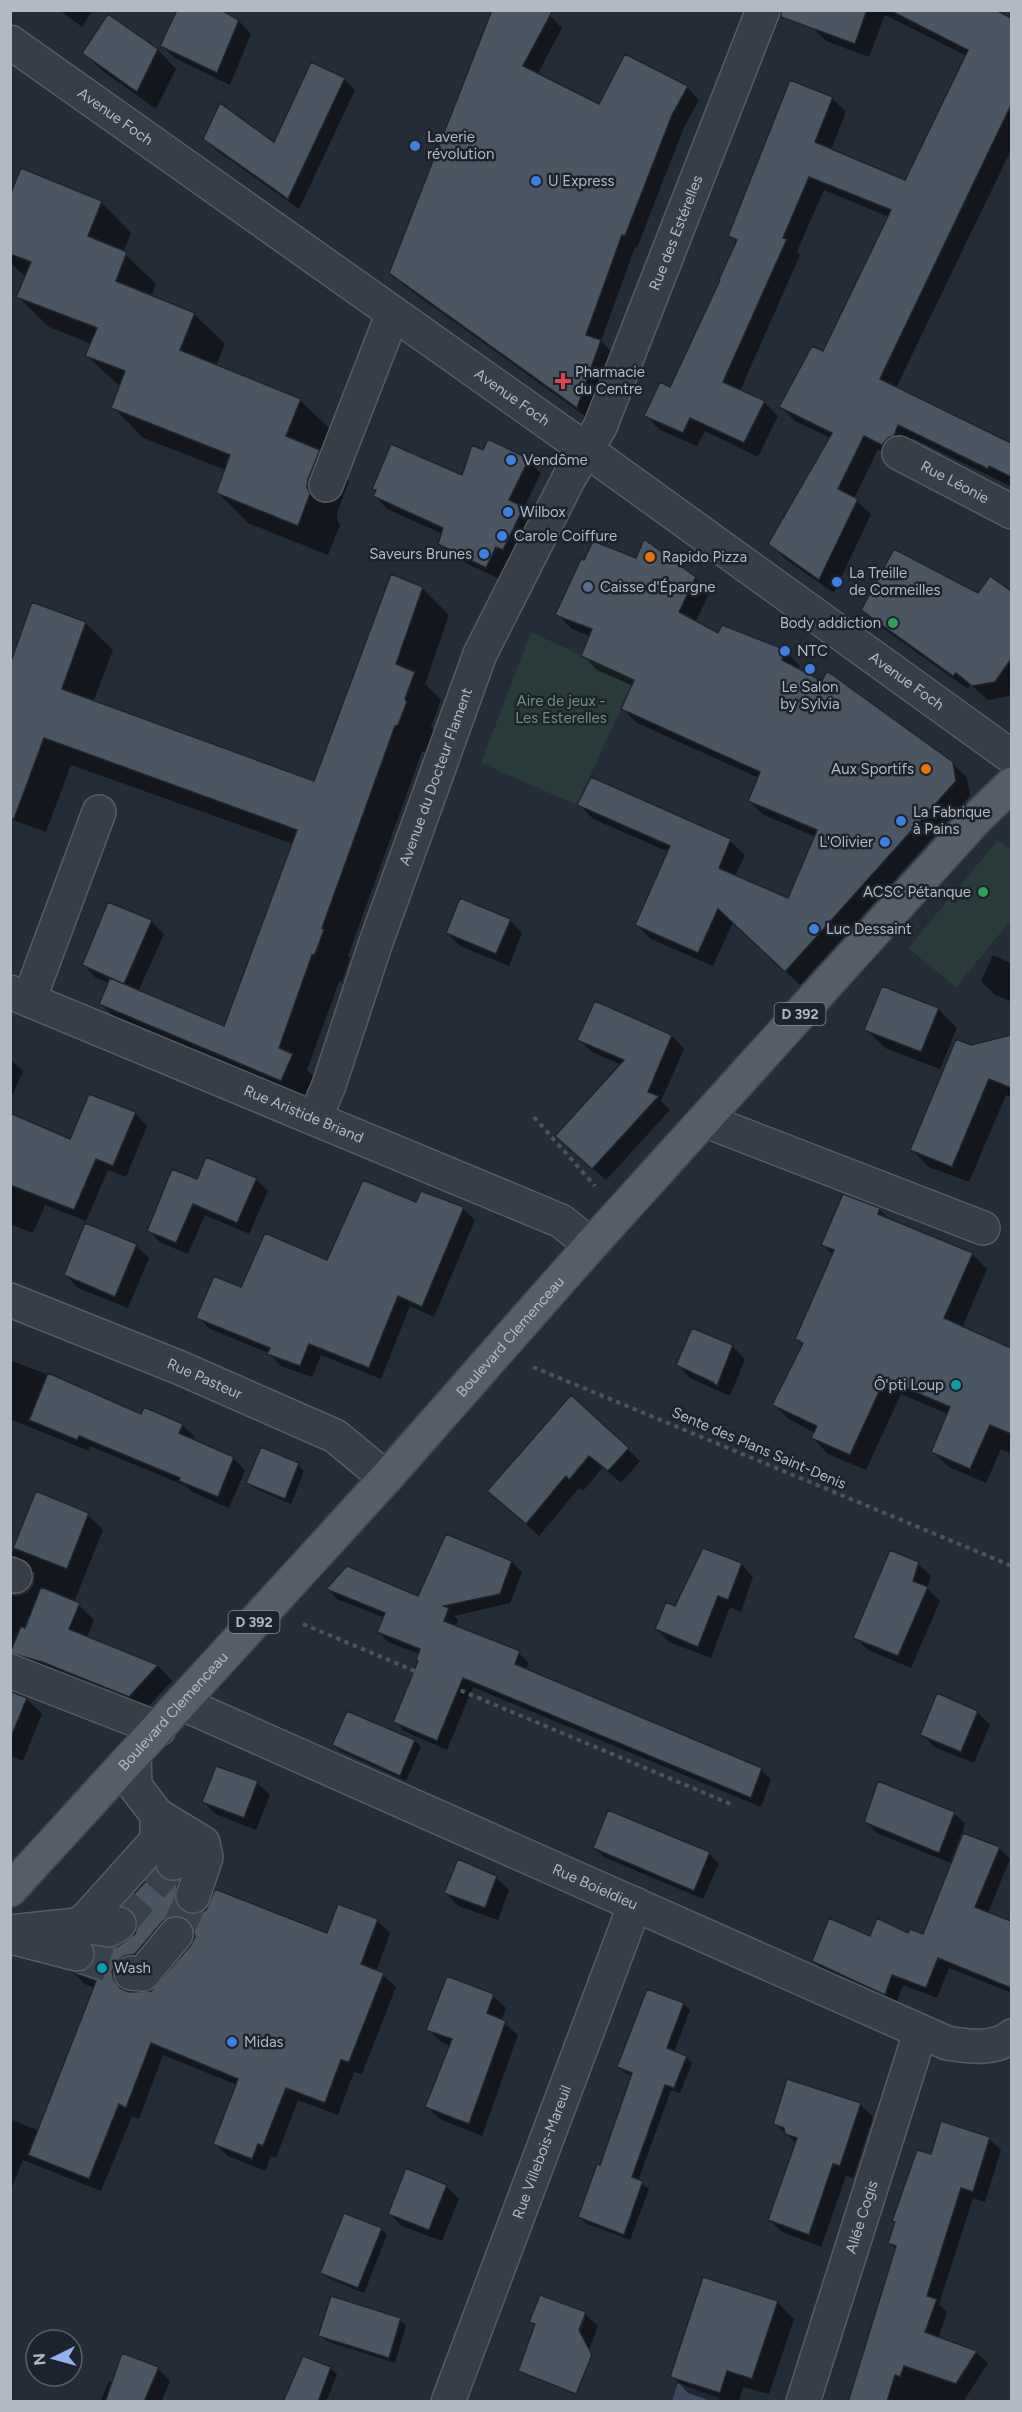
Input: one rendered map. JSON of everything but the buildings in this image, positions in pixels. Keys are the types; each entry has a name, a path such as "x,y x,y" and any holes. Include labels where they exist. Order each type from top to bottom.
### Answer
{"main road":[{"name":"Boulevard Clemenceau","path":"10,1890 386,1478 591,1245 976,819 1011,784"}],"street":[{"name":"Rue des Estérelles","path":"585,450 600,427 763,10"},
{"name":"Avenue Foch","path":"10,42 585,450 1011,757"},
{"path":"326,485 393,313"},
{"name":"Avenue du Docteur Flament","path":"315,1118 480,654 585,450"},
{"name":"Rue Léonie","path":"899,453 1011,512"},
{"path":"20,996 99,812"},
{"name":"Rue Aristide Briand","path":"20,996 561,1221 591,1245"},
{"path":"704,1120 983,1228"},
{"name":"Rue Pasteur","path":"10,1300 178,1367 335,1436 386,1478"},
{"path":"10,1671 159,1729"},
{"name":"Rue Boieldieu","path":"182,1703 920,2033 947,2043 973,2046 990,2045 1007,2040 1011,2036"},
{"path":"134,1755 135,1786 157,1815 175,1853 172,1863"},
{"path":"157,1815 203,1843 206,1857 193,1896"},
{"path":"77,1940 94,1911 157,1840 157,1815"},
{"name":"Rue Villebois-Mareuil","path":"448,2402 635,1904"},
{"path":"10,1934 77,1940 109,1930 119,1924"},
{"path":"131,1973 143,1974 176,1934"},
{"name":"Allée Cogis","path":"803,2402 920,2033"}],"path":[{"path":"534,1117 620,1213"},
{"name":"Sente des Plans Saint-Denis","path":"497,1352 1011,1566"},
{"path":"266,1608 733,1805"}],"green space":[{"name":"Aire de jeux - Les Esterelles","path":"531,632 634,680 577,805 481,763"},
{"name":"ACSC Pétanque","path":"998,840 1011,851 1011,920 956,987 908,948"}],"water":[{"path":"678,2383 720,2398 718,2401 672,2401"}],"tunnel":[{"path":"119,1924 173,1863"},
{"path":"176,1934 193,1896"},
{"path":"77,1954 131,1973"}],"place":[{"name":"Laverie révolution","path":"415,146"},
{"name":"U Express","path":"536,181"},
{"name":"Pharmacie du Centre","path":"563,381"},
{"name":"Vendôme","path":"511,460"},
{"name":"Wilbox","path":"508,512"},
{"name":"Carole Coiffure","path":"502,536"},
{"name":"Saveurs Brunes","path":"484,554"},
{"name":"Rapido Pizza","path":"650,557"},
{"name":"La Treille de Cormeilles","path":"837,582"},
{"name":"Caisse d'Épargne","path":"588,587"},
{"name":"Body addiction","path":"893,623"},
{"name":"NTC","path":"785,651"},
{"name":"Le Salon by Sylvia","path":"810,669"},
{"name":"Aux Sportifs","path":"926,769"},
{"name":"La Fabrique à Pains","path":"901,821"},
{"name":"L'Olivier","path":"885,842"},
{"name":"ACSC Pétanque","path":"983,892"},
{"name":"Luc Dessaint","path":"814,929"},
{"name":"Ô'pti Loup","path":"956,1385"},
{"name":"Wash","path":"102,1968"},
{"name":"Midas","path":"232,2042"}]}
